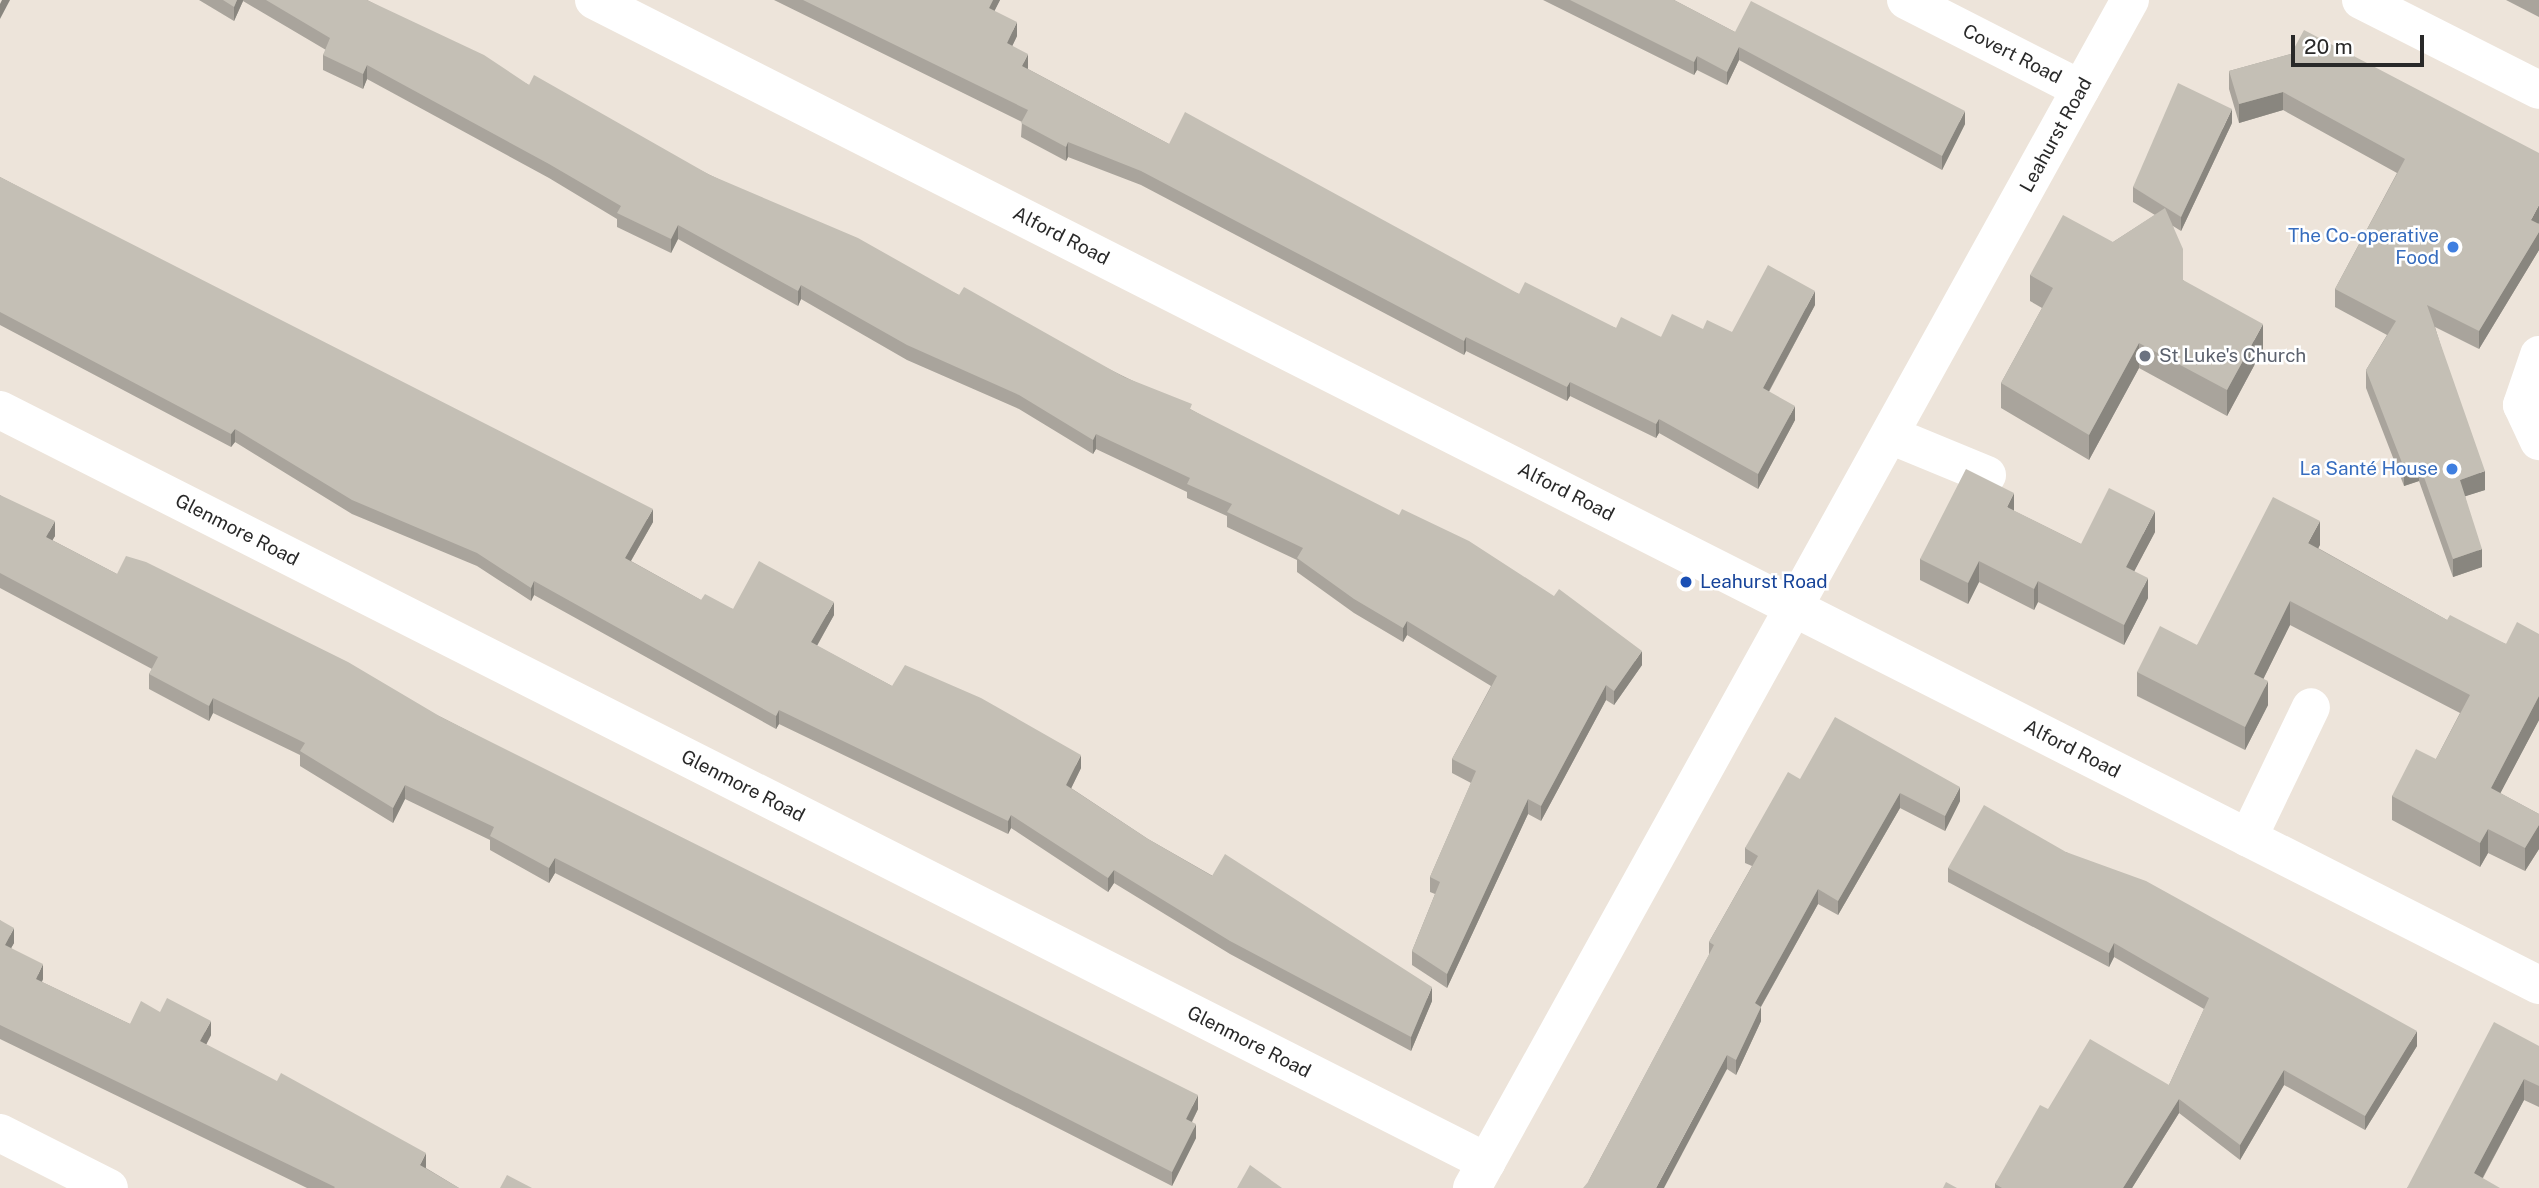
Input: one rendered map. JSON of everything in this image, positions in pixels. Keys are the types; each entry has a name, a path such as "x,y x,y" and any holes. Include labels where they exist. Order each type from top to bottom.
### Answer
{"street":[{"name":"Alford Road","path":"594,0 2539,985"},
{"name":"Covert Road","path":"1906,0 2081,89"},
{"name":"Leahurst Road","path":"1480,1175 2130,0"},
{"path":"2361,0 2539,90"},
{"path":"2539,355 2522,405 2539,441"},
{"name":"Glenmore Road","path":"0,410 1480,1175"},
{"path":"1890,435 1987,475"},
{"path":"2248,838 2311,708"},
{"path":"0,1133 109,1188"}],"building":[{"path":"223,0 237,0 234,7"},
{"path":"266,0 367,0 484,55 529,85 534,75 710,175 858,238 959,295 964,287 1124,377 1192,404 1190,409 1399,515 1402,509 1469,541 1554,596 1559,589 1642,651 1614,691 1606,685 1541,806 1528,799 1447,974 1412,951 1440,882 1430,877 1476,771 1452,759 1497,676 1407,621 1403,628 1354,599 1297,558 1303,548 1227,512 1232,504 1187,484 1190,478 1096,434 1093,440 1019,395 907,345 801,285 798,291 678,225 671,239 617,213 621,206 367,65 363,74 323,55 330,38"},
{"path":"803,0 993,0 989,8 1017,22 1007,43 1028,54 1022,66 1169,144 1185,112 1519,294 1525,282 1616,328 1621,317 1661,337 1672,314 1703,329 1707,320 1732,332 1768,265 1815,291 1763,388 1795,406 1758,474 1659,419 1656,424 1570,382 1567,387 1466,337 1464,341 1141,171 1068,142 1066,147 1021,123 1028,110"},
{"path":"1570,0 1674,0 1735,32 1751,1 1965,111 1942,156 1739,47 1727,72 1697,56 1694,62"},
{"path":"2304,30 2539,153 2539,205 2531,220 2539,224 2539,232 2479,331 2427,305 2485,471 2460,480 2482,549 2453,559 2419,463 2404,468 2366,370 2396,321 2335,289 2405,159 2283,92 2239,104 2229,71 2291,54"},
{"path":"2178,83 2232,109 2181,217 2133,187"},
{"path":"0,177 653,509 625,558 701,600 705,594 733,609 759,561 834,602 811,642 892,686 905,665 981,698 1081,755 1066,785 1148,839 1212,876 1225,854 1432,987 1411,1037 1230,941 1114,870 1108,878 1011,815 1008,821 779,710 776,716 534,581 531,588 477,553 352,500 235,429 231,434 0,312"},
{"name":"St Luke's Church","path":"2165,208 2183,249 2183,280 2263,324 2227,390 2139,343 2089,435 2001,383 2053,288 2030,275 2063,215 2113,242"},
{"path":"1966,469 2014,493 2007,507 2081,544 2109,488 2155,511 2126,567 2148,578 2124,625 2038,581 2034,589 1979,561 1968,583 1920,559"},
{"path":"0,495 55,521 46,537 117,574 126,556 146,562 348,662 441,717 1198,1095 1186,1119 1196,1124 1172,1172 555,858 549,868 490,836 494,827 405,785 393,808 300,751 305,743 213,698 209,706 149,674 158,657 0,573"},
{"path":"2273,497 2320,521 2308,543 2447,620 2450,615 2506,644 2517,622 2539,634 2539,696 2491,788 2539,814 2539,825 2525,848 2488,829 2480,843 2392,796 2416,749 2436,759 2470,695 2290,601 2254,674 2268,681 2245,727 2137,672 2160,626 2197,645"},
{"path":"1835,717 1960,787 1945,816 1900,793 1838,901 1818,889 1755,1003 1761,1007 1736,1060 1727,1055 1656,1188 1583,1188 1714,945 1709,942 1758,856 1745,848 1788,772 1800,779"},
{"path":"1984,805 2066,852 2146,881 2417,1031 2365,1116 2284,1070 2240,1145 2179,1099 2123,1188 2002,1188 1995,1184 2040,1105 2048,1109 2090,1039 2169,1085 2209,998 2114,943 2109,953 1948,868"},
{"path":"0,920 14,928 5,945 43,964 36,979 130,1024 141,1001 160,1012 167,998 211,1021 200,1041 277,1081 281,1073 426,1153 420,1165 459,1188 334,1188 0,1025"},
{"path":"2494,1022 2539,1046 2539,1086 2524,1079 2474,1173 2500,1188 2407,1188"},
{"path":"1250,1165 1282,1188 1237,1188"},
{"path":"507,1175 532,1188 500,1188"},
{"path":"1946,1182 1957,1188 1943,1188"}],"place":[{"name":"The Co-operative Food","path":"2453,247"},
{"name":"St Luke's Church","path":"2145,356"},
{"name":"La Santé House","path":"2452,469"},
{"name":"Leahurst Road","path":"1686,582"}]}
